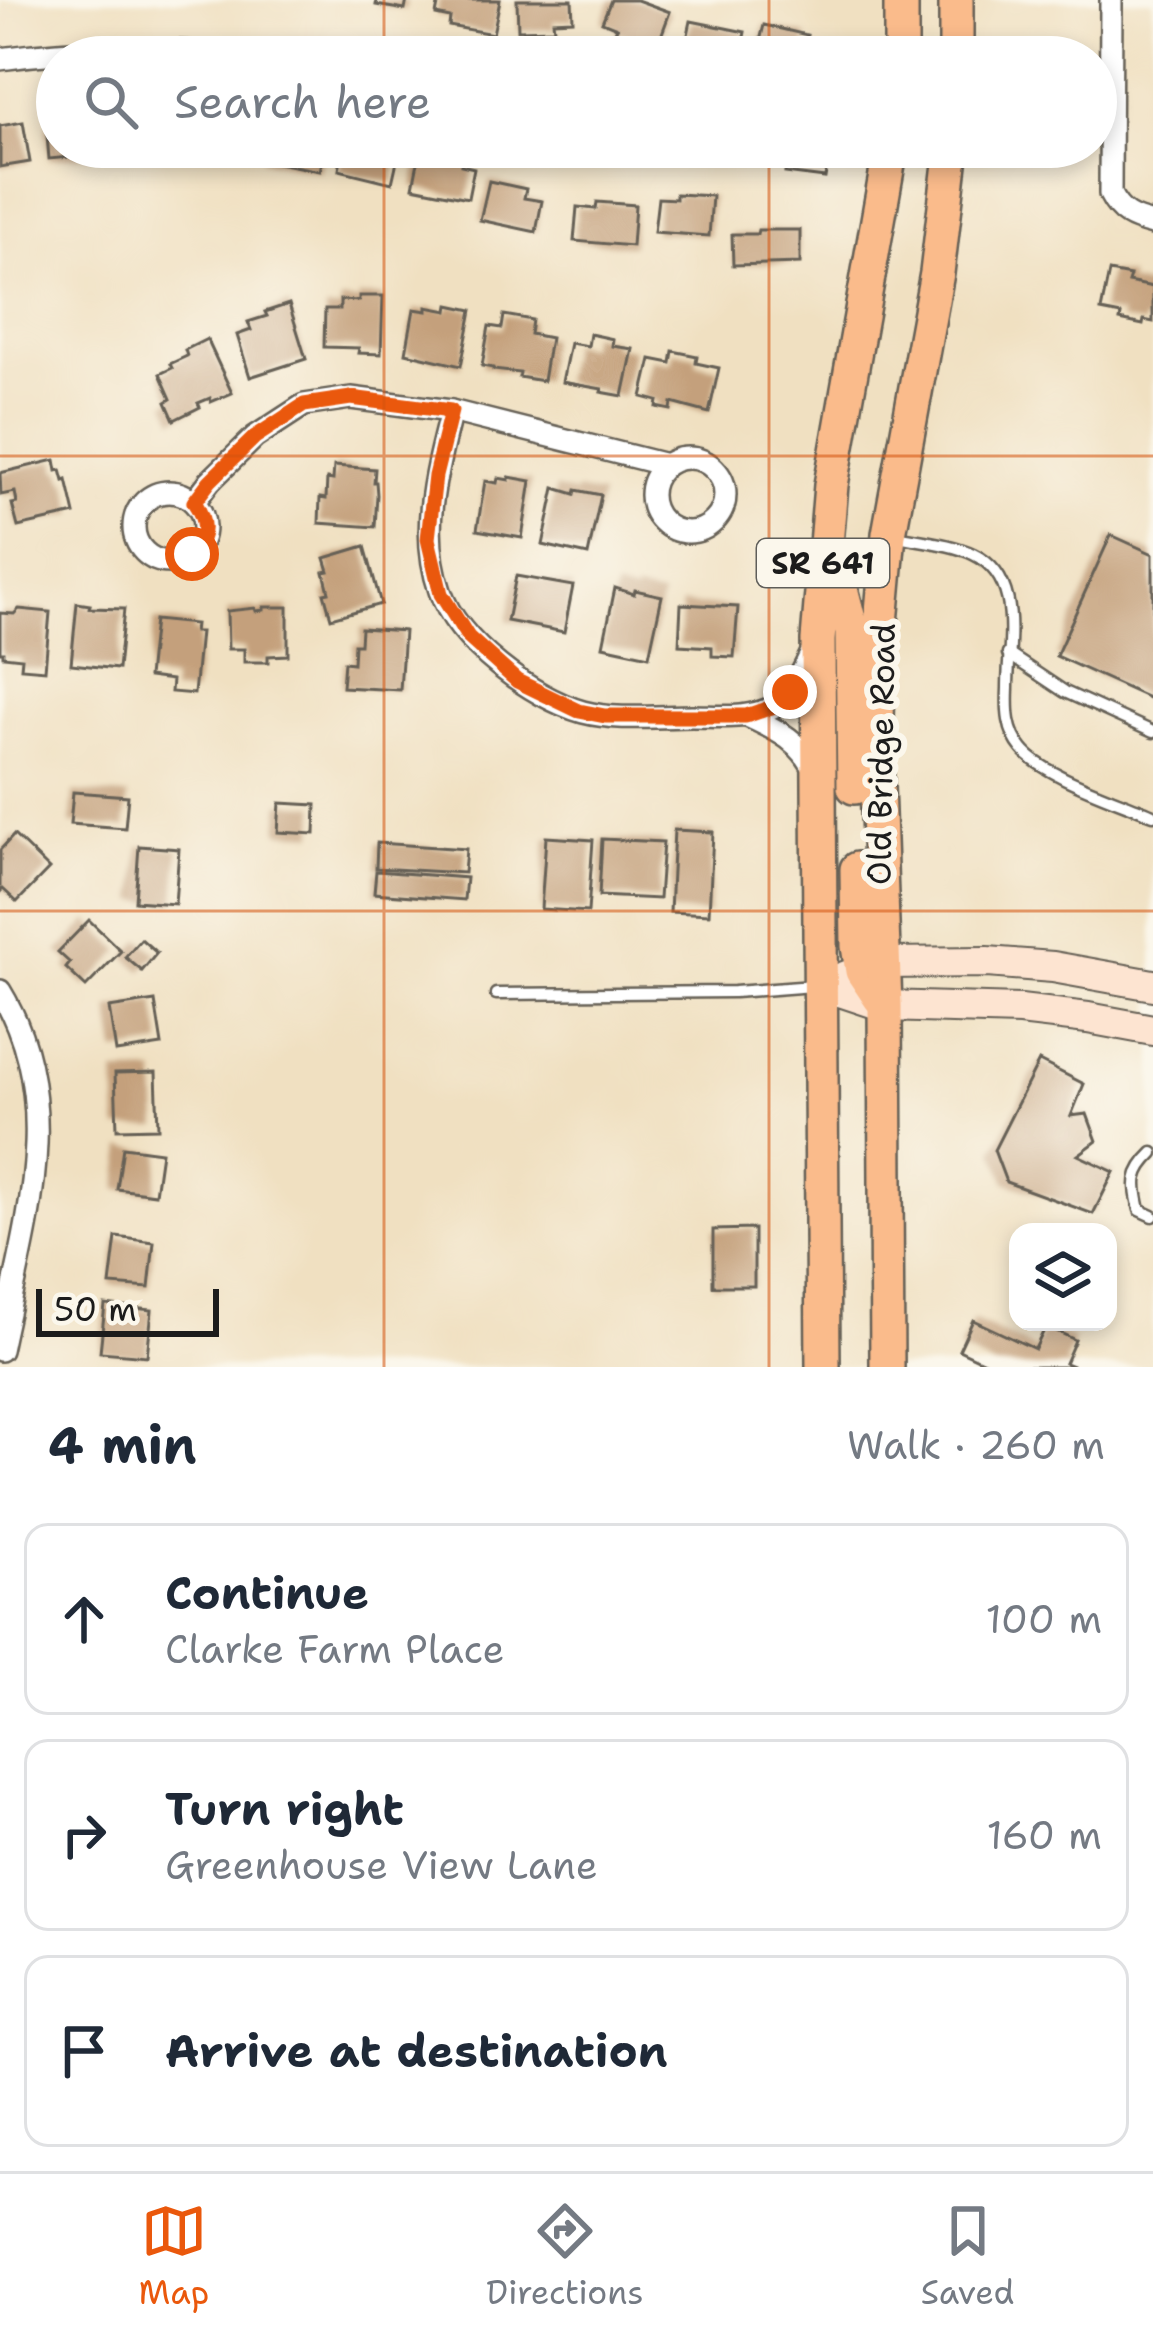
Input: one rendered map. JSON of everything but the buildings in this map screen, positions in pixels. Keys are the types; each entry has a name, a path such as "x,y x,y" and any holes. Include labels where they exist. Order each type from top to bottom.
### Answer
{"main road":[{"path":"901,0 901,36"},
{"path":"956,0 956,36"},
{"name":"Old Bridge Road","path":"823,1367 818,640 826,529 887,168"},
{"name":"Old Bridge Road","path":"872,967 879,645 889,534 937,273 950,168"},
{"path":"826,529 852,631 858,946 872,967 885,1006 887,1367"}],"street":[{"path":"1112,0 1112,36"},
{"path":"0,59 36,54"},
{"path":"1110,168 1110,194 1117,207 1128,217 1153,224"},
{"path":"194,502 255,437 304,405 351,398 451,411 666,465"},
{"path":"451,411 435,476 428,539 441,594 468,637 517,681 579,711 605,716 746,716 772,707 790,692 818,640"},
{"path":"746,716 791,738 811,762 819,782"},
{"path":"822,985 872,967 987,962 1053,967 1153,985"},
{"path":"822,985 885,1006 1020,1010 1153,1030"},
{"path":"0,991 28,1052 38,1127 28,1210 0,1350"}],"lane":[{"path":"889,534 970,552 987,562 1009,598 1007,715 1020,748 1051,771 1153,815"},
{"path":"1008,654 1065,692 1153,731"},
{"path":"496,994 734,992 822,985"},
{"path":"1153,1153 1134,1182 1140,1210 1153,1216"}],"route":[{"path":"192,554 204,534 194,502 255,437 304,405 351,398 451,411 435,476 428,539 441,594 468,637 517,681 579,711 605,716 746,716 772,707 790,692"}]}
